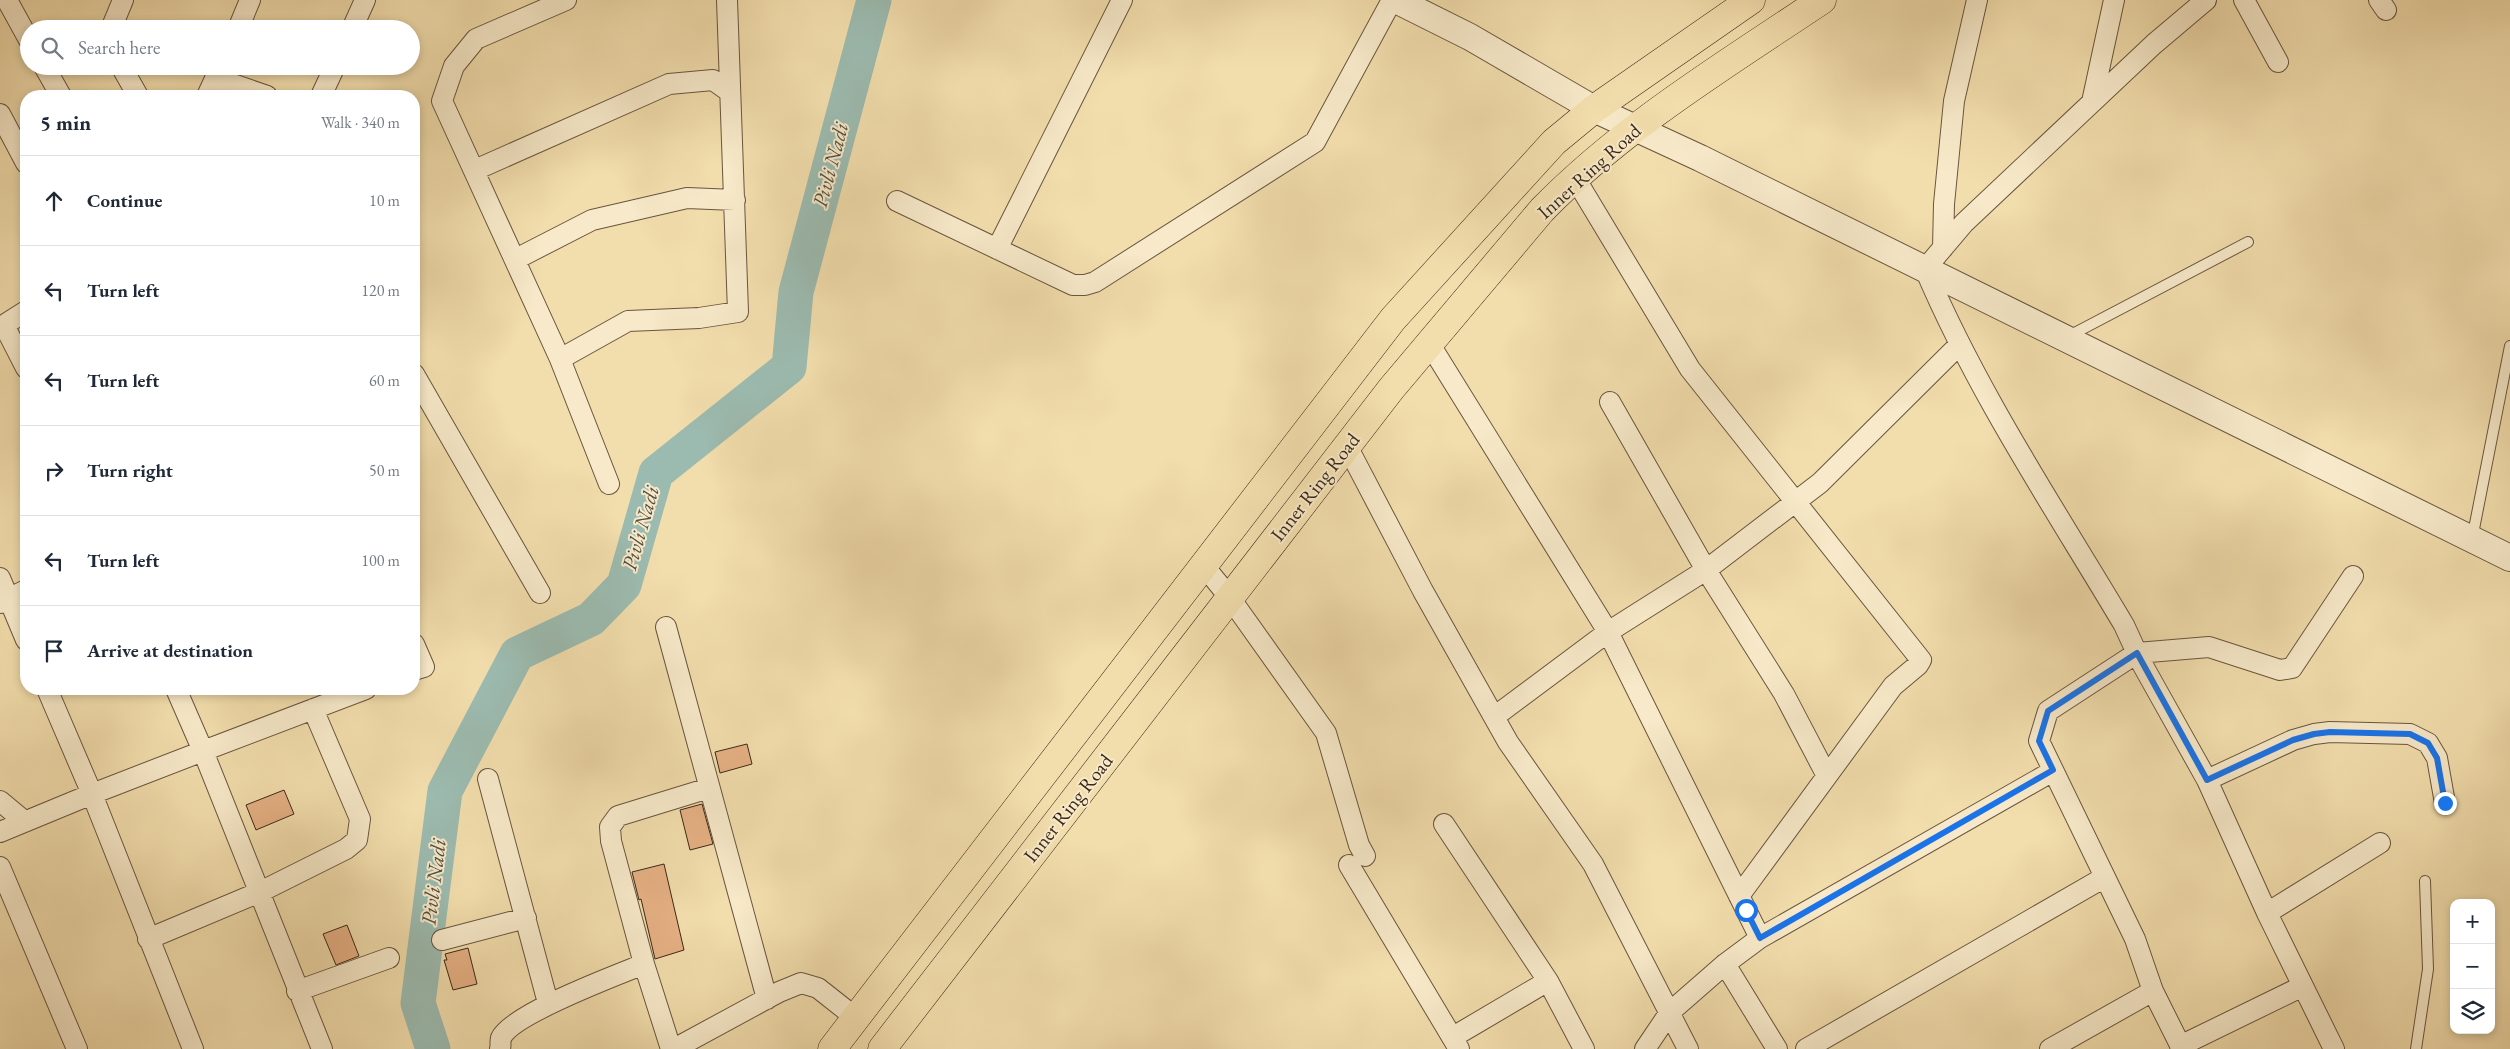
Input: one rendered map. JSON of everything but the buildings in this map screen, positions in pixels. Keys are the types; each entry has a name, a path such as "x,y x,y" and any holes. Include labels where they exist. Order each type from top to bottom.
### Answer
{"highway":[{"name":"Inner Ring Road","path":"832,1049 1393,319 1554,142 1594,109 1751,0"},
{"name":"Inner Ring Road","path":"882,1049 1347,446 1429,343 1542,210 1575,178 1665,105 1822,0"}],"street":[{"path":"6,0 20,24"},
{"path":"115,20 123,0"},
{"path":"242,20 250,0"},
{"path":"356,20 365,0"},
{"path":"566,0 476,39 454,66 442,101 560,359 608,484"},
{"path":"560,359 628,321 699,318 738,312 735,200 724,83 727,0"},
{"path":"997,249 1122,0"},
{"path":"897,201 1073,285 1085,286 1095,282 1315,142 1394,0 1470,37 1594,109 1925,269 2510,558"},
{"path":"1943,248 1944,204 1954,101 1977,0"},
{"path":"2092,102 2114,0"},
{"path":"1925,269 1964,223 2154,44 2206,0"},
{"path":"2244,0 2278,62"},
{"path":"49,75 58,90"},
{"path":"126,75 135,90"},
{"path":"324,90 330,75"},
{"path":"215,80 248,90"},
{"path":"475,170 669,84 724,83"},
{"path":"0,114 20,152"},
{"path":"1575,178 1690,368 1921,660 1918,665 1893,686 1739,896"},
{"path":"516,260 592,220 687,198 735,200"},
{"path":"1925,269 1946,318 1960,344 2124,626 2207,780 2267,913 2334,1049"},
{"path":"20,314 2,325 20,357"},
{"path":"1429,343 1608,632 1760,938"},
{"path":"1494,716 1608,632 1706,570 1820,483 1960,344"},
{"path":"420,384 540,593"},
{"path":"1610,402 1706,570 1784,694 1827,776"},
{"path":"1347,446 1423,591 1508,742 1593,864 1688,1049"},
{"path":"1204,566 1230,598 1326,733 1359,845 1357,861 1456,1043 1548,981"},
{"path":"2303,986 2181,1048 2152,991 2135,939 2039,741 2048,711 2137,653 2209,647 2280,670 2292,668 2353,576"},
{"path":"0,578 12,597 20,622"},
{"path":"666,627 767,999"},
{"path":"420,658 424,667 420,668"},
{"path":"50,695 92,794 193,1049"},
{"path":"179,695 203,751 260,892 297,991 322,1049"},
{"path":"0,832 92,794 350,695"},
{"path":"148,939 260,892 346,849 357,840 360,818 313,709"},
{"path":"2207,780 2293,740 2314,734 2330,732 2410,734 2428,743 2437,758 2445,803"},
{"path":"1645,1049 1670,1012 1725,964 1760,938 2053,770"},
{"path":"488,779 548,1003"},
{"path":"710,788 618,816 610,827 611,841 644,964 673,1049 801,983 818,988 856,1018"},
{"path":"0,800 24,821"},
{"path":"1444,824 1548,981 1584,1049"},
{"path":"2267,913 2380,843"},
{"path":"0,866 77,1049"},
{"path":"1806,1049 2106,877"},
{"path":"442,940 526,918"},
{"path":"297,991 389,958"},
{"path":"500,1049 501,1038 510,1027 548,1003 644,964"},
{"path":"1725,964 1777,1049"},
{"path":"2050,1049 2152,991"}],"lane":[{"path":"2064,338 2248,242"},
{"path":"2472,540 2510,346"},
{"path":"2416,1049 2428,969 2425,881"}],"waterway":[{"name":"Pivli Nadi","path":"433,1049 418,1003 445,791 517,654 591,619 624,585 656,473 789,367 796,292 874,0"}],"route":[{"path":"1746,910 1760,938 2053,770 2039,741 2048,711 2137,653 2207,780 2293,740 2314,734 2330,732 2410,734 2428,743 2433,750 2437,758 2445,803"}]}
